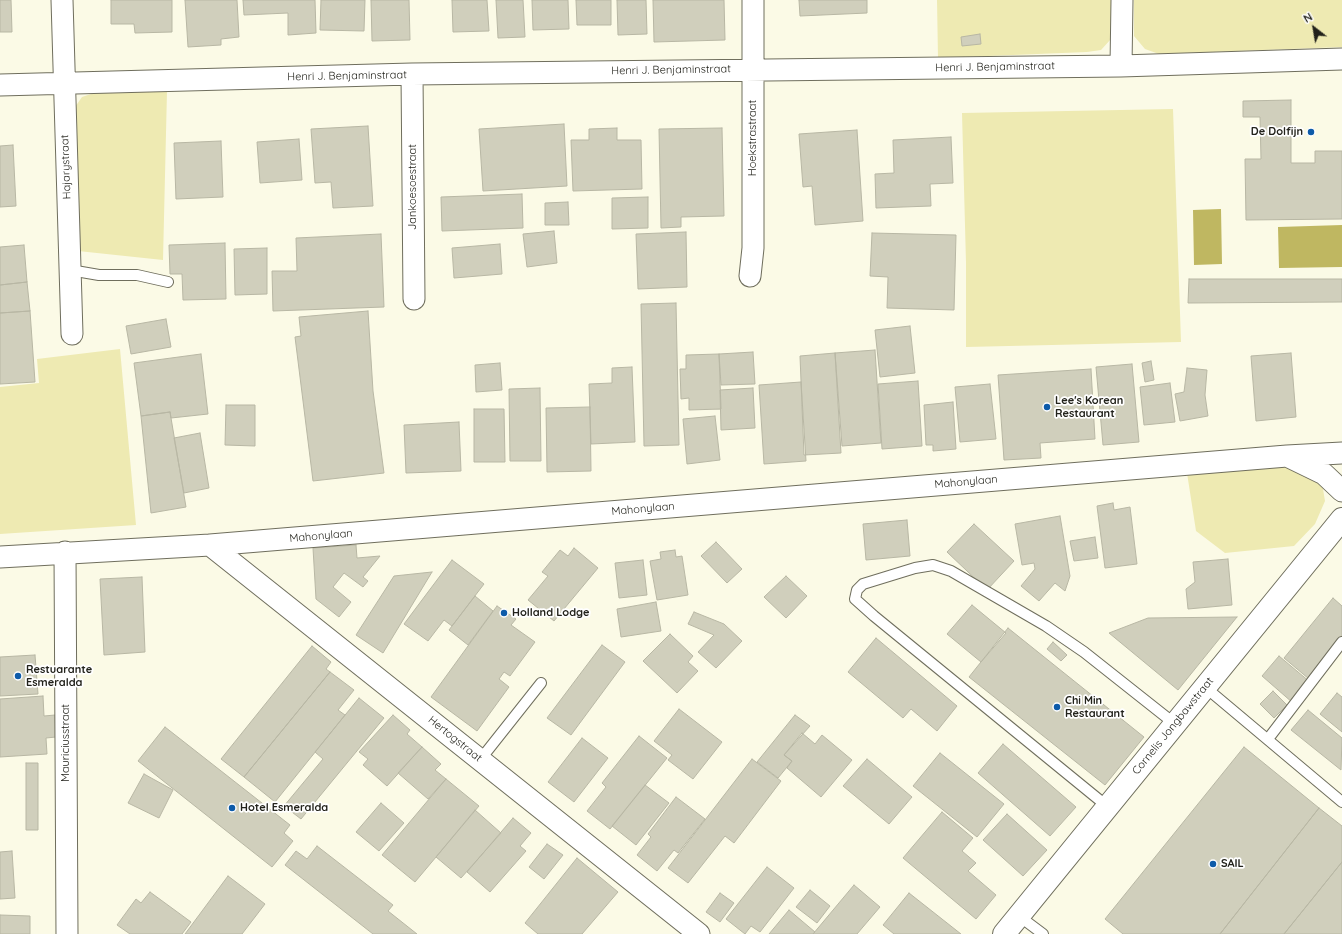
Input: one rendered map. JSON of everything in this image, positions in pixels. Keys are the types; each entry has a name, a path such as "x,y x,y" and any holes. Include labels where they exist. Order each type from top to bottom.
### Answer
{"main road":[{"name":"Cornelis Jongbawstraat","path":"1004,934 1342,518"}],"street":[{"name":"Hajarystraat","path":"62,0 72,334"},
{"name":"Hoekstrastraat","path":"750,276 753,248 752,0"},
{"path":"1121,66 1122,0"},
{"name":"Henri J. Benjaminstraat","path":"0,84 412,74 1121,66 1342,59"},
{"name":"Jankoesoestraat","path":"412,74 414,299"},
{"name":"Mahonylaan","path":"0,557 65,552 210,545 1287,456 1342,453"},
{"path":"1287,456 1324,474 1342,491"},
{"name":"Hertogstraat","path":"210,545 699,934"},
{"name":"Mauriciusstraat","path":"65,552 67,934"}],"lane":[{"path":"70,270 99,275 137,275 168,282"},
{"path":"1108,807 870,612 855,599 857,590 863,584 915,568 933,566 951,571 1046,626 1071,643 1175,724"},
{"path":"1268,739 1342,642"},
{"path":"480,760 541,683"},
{"path":"1205,687 1342,802"},
{"path":"1019,916 1043,934"}],"shaded area":[{"path":"937,0 1111,0 1111,39 1101,50 1087,52 938,58"},
{"path":"1134,0 1342,0 1342,47 1159,54 1145,49 1134,36"},
{"path":"167,91 163,260 78,251 75,107 82,97 94,93"},
{"path":"1173,109 1181,342 966,347 966,263 962,113"},
{"path":"1221,209 1222,264 1194,265 1193,210"},
{"path":"1342,225 1342,267 1279,268 1278,227"},
{"path":"120,349 136,525 0,534 0,387 39,383 37,359"},
{"path":"1266,464 1303,471 1322,483 1325,501 1315,524 1294,546 1225,553 1196,531 1187,473"}],"building":[{"path":"0,0 11,0 12,32 0,32"},
{"path":"111,0 172,0 172,32 135,33 134,24 111,24"},
{"path":"185,0 237,0 239,37 221,39 221,45 188,47"},
{"path":"243,0 315,0 316,33 288,35 288,13 244,15"},
{"path":"321,0 365,0 364,31 320,30"},
{"path":"371,0 409,0 410,40 372,41"},
{"path":"452,0 487,0 489,31 453,32"},
{"path":"496,0 523,0 525,37 498,38"},
{"path":"532,0 568,0 569,29 533,30"},
{"path":"576,0 611,0 611,25 577,25"},
{"path":"617,0 646,0 647,34 618,35"},
{"path":"653,0 724,0 725,40 654,42"},
{"path":"799,0 867,0 867,13 800,16"},
{"path":"980,34 981,44 962,46 961,37"},
{"path":"1291,100 1291,163 1315,163 1315,151 1342,151 1342,219 1246,220 1245,159 1261,159 1260,117 1243,117 1243,101"},
{"path":"564,124 567,186 483,191 479,129"},
{"path":"368,126 373,206 333,208 331,182 315,183 311,129"},
{"path":"617,128 617,140 641,140 642,189 573,191 571,140 589,140 589,129"},
{"path":"722,128 724,216 681,217 681,227 661,228 659,129"},
{"path":"857,130 863,221 815,225 812,186 803,187 799,134"},
{"path":"951,137 953,183 930,184 931,206 876,208 875,174 894,173 893,140"},
{"path":"299,139 302,180 260,183 257,142"},
{"path":"221,141 223,197 176,199 174,143"},
{"path":"13,145 16,206 0,207 0,146"},
{"path":"522,194 523,228 442,231 441,197"},
{"path":"648,197 648,228 612,229 612,198"},
{"path":"568,202 569,225 545,225 545,203"},
{"path":"554,231 557,263 527,267 523,234"},
{"path":"686,232 687,287 638,289 636,234"},
{"path":"872,233 956,235 954,310 887,308 888,277 870,276"},
{"path":"381,234 384,307 273,311 272,271 297,271 296,238"},
{"path":"225,243 226,299 183,300 182,274 170,274 169,245"},
{"path":"500,244 502,274 454,278 452,248"},
{"path":"24,245 27,282 0,285 0,247"},
{"path":"267,248 267,294 235,295 234,249"},
{"path":"1189,279 1342,279 1342,302 1188,303"},
{"path":"27,282 30,311 0,313 0,285"},
{"path":"676,303 679,445 644,446 641,304"},
{"path":"30,311 35,382 0,384 0,313"},
{"path":"368,311 373,391 384,473 313,481 295,337 301,336 299,317"},
{"path":"166,319 171,347 131,354 126,326"},
{"path":"910,326 915,373 880,377 875,330"},
{"path":"875,350 881,443 842,446 835,353"},
{"path":"753,352 755,384 721,385 719,354"},
{"path":"835,353 841,453 804,455 800,356"},
{"path":"1291,353 1296,417 1256,421 1251,356"},
{"path":"201,354 208,414 171,418 170,412 141,416 134,363"},
{"path":"719,354 721,409 689,410 689,398 681,399 680,369 686,369 686,355"},
{"path":"1151,361 1154,380 1145,382 1142,363"},
{"path":"500,363 502,390 476,392 475,365"},
{"path":"1132,364 1139,442 1103,445 1096,367"},
{"path":"632,367 635,442 591,444 589,384 612,383 612,368"},
{"path":"1187,368 1207,370 1205,395 1208,416 1180,421 1175,394 1184,392"},
{"name":"Lee's Korean Restaurant","path":"1091,369 1095,439 1040,443 1041,458 1004,460 998,375"},
{"path":"918,381 922,446 882,449 878,384"},
{"path":"801,382 806,461 764,464 759,385"},
{"path":"1170,383 1175,422 1144,425 1140,387"},
{"path":"990,384 996,439 960,442 955,387"},
{"path":"540,388 541,461 510,461 509,389"},
{"path":"753,388 755,428 721,430 720,390"},
{"path":"953,402 956,449 933,451 933,445 926,445 924,405"},
{"path":"226,405 255,405 255,446 225,445"},
{"path":"590,407 591,471 547,472 546,408"},
{"path":"474,409 504,409 505,462 474,462"},
{"path":"170,412 186,507 151,513 141,416"},
{"path":"715,416 720,460 687,464 683,419"},
{"path":"459,422 461,471 406,473 404,425"},
{"path":"200,433 209,488 184,493 174,438"},
{"path":"1113,503 1114,510 1130,507 1137,564 1105,568 1097,506"},
{"path":"1060,516 1070,576 1065,591 1055,583 1039,601 1021,586 1035,569 1034,563 1022,565 1015,524"},
{"path":"907,520 910,556 866,560 863,524"},
{"path":"974,524 1014,561 987,590 947,552"},
{"path":"1095,537 1098,558 1074,561 1070,541"},
{"path":"716,542 742,569 727,583 701,556"},
{"path":"356,545 357,558 380,556 363,577 368,581 363,587 344,573 333,587 351,602 339,617 316,599 313,548"},
{"path":"574,548 598,568 554,621 528,600 548,576 542,572 560,550 568,556"},
{"path":"675,550 676,557 682,556 688,595 657,600 650,561 661,559 660,552"},
{"path":"1228,559 1232,605 1188,609 1186,589 1195,582 1193,562"},
{"path":"452,560 484,584 452,626 444,620 428,641 404,624"},
{"path":"643,560 647,595 619,598 615,563"},
{"path":"432,572 383,653 356,635 394,576"},
{"path":"786,576 807,596 786,618 764,597"},
{"path":"142,577 145,652 104,655 100,579"},
{"path":"475,596 493,611 468,645 449,630"},
{"path":"1333,598 1342,606 1342,638 1309,679 1284,658"},
{"path":"656,602 661,631 621,637 617,609"},
{"path":"972,605 1006,633 981,662 947,634"},
{"path":"497,606 516,619 511,625 535,642 510,676 504,672 499,679 509,687 477,731 431,697"},
{"path":"694,612 724,624 742,641 716,668 698,652 714,635 688,624"},
{"path":"1237,617 1178,690 1109,633 1148,618"},
{"name":"Chi Min Restaurant","path":"1008,628 1144,737 1105,785 969,677"},
{"path":"670,634 693,656 688,662 698,671 677,693 643,661"},
{"path":"876,638 957,706 937,731 911,709 903,718 848,672"},
{"path":"1053,642 1067,655 1061,661 1047,649"},
{"path":"602,645 625,662 571,735 547,718"},
{"path":"312,646 331,662 326,669 330,672 244,777 221,759"},
{"name":"Restuarante Esmeralda","path":"35,655 38,694 0,696 0,657"},
{"path":"1279,656 1310,682 1293,703 1262,676"},
{"path":"330,672 354,690 338,710 345,715 275,802 244,777"},
{"path":"1273,691 1287,705 1274,718 1260,704"},
{"path":"1337,693 1342,697 1342,732 1320,714"},
{"path":"43,696 44,716 55,715 56,737 46,738 47,754 0,757 0,699"},
{"path":"359,698 384,718 301,819 284,806 323,759 315,752"},
{"path":"679,709 722,742 693,779 668,760 672,755 654,741"},
{"path":"1308,710 1342,738 1341,770 1291,730"},
{"path":"393,715 410,730 407,734 422,747 387,786 363,765 368,759 359,752"},
{"path":"795,715 810,726 784,755 792,761 778,778 757,762"},
{"name":"Hotel Esmeralda","path":"165,727 290,825 284,833 293,841 272,867 138,761"},
{"path":"802,733 815,744 822,735 852,760 821,797 787,768 792,761 784,755"},
{"path":"639,736 667,758 610,829 587,811 606,787 602,783"},
{"path":"582,738 608,758 574,802 548,782"},
{"path":"1003,744 1076,807 1050,836 978,773"},
{"path":"422,747 441,764 435,770 446,779 428,799 398,773"},
{"name":"SAIL","path":"1244,747 1319,808 1220,934 1123,934 1105,919"},
{"path":"940,753 1004,804 977,837 913,786"},
{"path":"752,759 781,781 734,843 725,836 688,883 668,868"},
{"path":"867,759 912,797 889,824 843,786"},
{"path":"26,763 38,763 38,830 26,830"},
{"path":"144,774 173,790 159,818 128,803"},
{"path":"446,779 479,806 415,882 382,855"},
{"path":"645,785 669,803 636,845 612,826"},
{"path":"676,797 705,819 678,853 674,850 657,871 637,855 651,837 648,834"},
{"path":"381,803 404,823 379,851 356,832"},
{"path":"1319,808 1342,826 1342,862 1284,934 1220,934"},
{"path":"475,810 501,833 461,878 436,857"},
{"path":"942,812 973,838 962,851 976,863 968,871 996,895 976,919 903,858"},
{"path":"1007,814 1047,850 1023,876 983,840"},
{"path":"513,818 531,833 520,846 526,851 490,892 467,872"},
{"path":"547,844 563,855 544,879 529,867"},
{"path":"317,846 393,905 388,911 417,934 373,934 285,865 296,851 307,859"},
{"path":"12,851 15,898 0,899 0,852"},
{"path":"577,858 618,892 582,934 538,934 525,923"},
{"path":"1342,862 1342,934 1284,934"},
{"path":"767,867 794,888 760,932 751,926 745,934 726,919"},
{"path":"228,876 265,904 242,934 185,934"},
{"path":"854,885 880,907 857,934 813,934"},
{"path":"810,890 830,906 817,923 796,907"},
{"path":"150,892 191,922 182,934 130,934 117,925 136,899 141,903"},
{"path":"720,893 734,903 720,922 706,912"},
{"path":"909,893 961,934 894,934 883,925"},
{"path":"789,910 815,932 813,934 769,934"},
{"path":"0,915 30,916 30,934 0,934"}],"place":[{"name":"De Dolfijn","path":"1311,132"},
{"name":"Lee's Korean Restaurant","path":"1047,407"},
{"name":"Holland Lodge","path":"504,613"},
{"name":"Restuarante Esmeralda","path":"18,676"},
{"name":"Chi Min Restaurant","path":"1057,707"},
{"name":"Hotel Esmeralda","path":"232,808"},
{"name":"SAIL","path":"1213,864"}]}
